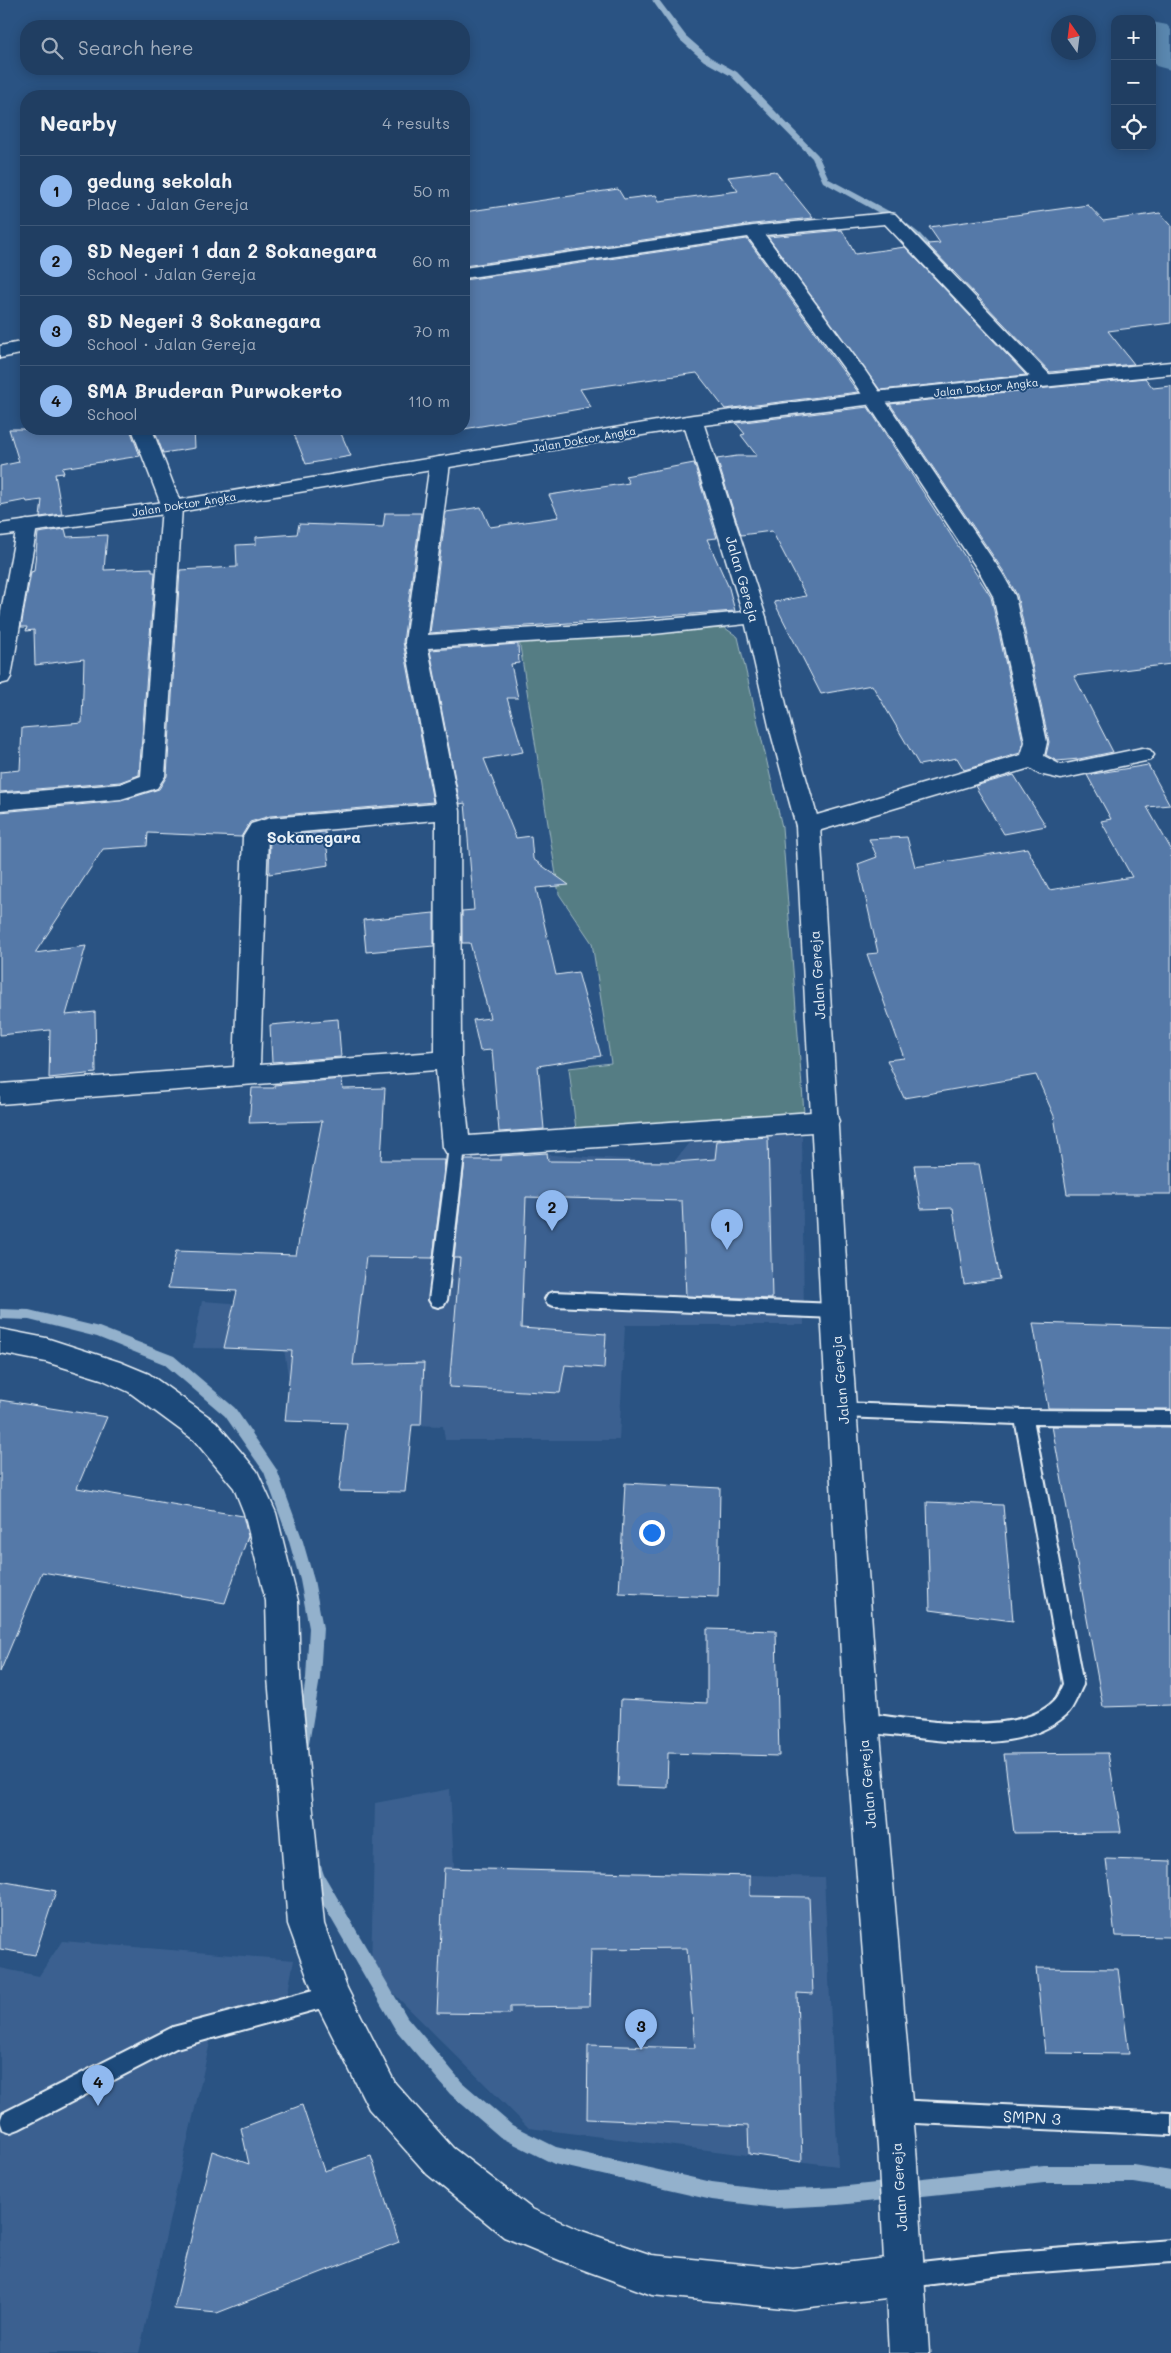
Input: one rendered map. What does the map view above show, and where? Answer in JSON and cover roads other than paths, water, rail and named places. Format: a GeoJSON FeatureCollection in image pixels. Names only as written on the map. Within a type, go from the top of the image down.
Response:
{"type":"FeatureCollection","features":[{"type":"Feature","properties":{"kind":"street"},"geometry":{"type":"LineString","coordinates":[[470,272],[753,230],[889,218],[1044,380]]}},
{"type":"Feature","properties":{"kind":"street"},"geometry":{"type":"LineString","coordinates":[[753,230],[874,398],[991,573],[1004,596],[1036,742],[1032,759]]}},
{"type":"Feature","properties":{"kind":"street"},"geometry":{"type":"LineString","coordinates":[[0,352],[20,349]]}},
{"type":"Feature","properties":{"kind":"street","name":"Jalan Doktor Angka"},"geometry":{"type":"LineString","coordinates":[[0,530],[172,507],[693,421],[874,398],[1171,368]]}},
{"type":"Feature","properties":{"kind":"street","name":"Jalan Gereja"},"geometry":{"type":"LineString","coordinates":[[693,421],[755,617],[780,726],[808,826],[826,1122],[834,1312],[843,1410],[862,1722],[897,2148],[908,2353]]}},
{"type":"Feature","properties":{"kind":"street"},"geometry":{"type":"LineString","coordinates":[[0,802],[121,791],[149,783],[153,776],[172,507],[144,435]]}},
{"type":"Feature","properties":{"kind":"street"},"geometry":{"type":"LineString","coordinates":[[440,463],[416,642],[448,811],[448,1060],[457,1147],[826,1122]]}},
{"type":"Feature","properties":{"kind":"street"},"geometry":{"type":"LineString","coordinates":[[0,677],[27,526]]}},
{"type":"Feature","properties":{"kind":"street"},"geometry":{"type":"LineString","coordinates":[[416,642],[645,628],[755,617]]}},
{"type":"Feature","properties":{"kind":"street"},"geometry":{"type":"LineString","coordinates":[[1032,759],[1047,769],[1061,772],[1142,755]]}},
{"type":"Feature","properties":{"kind":"street"},"geometry":{"type":"LineString","coordinates":[[808,826],[1016,766],[1032,759]]}},
{"type":"Feature","properties":{"kind":"street"},"geometry":{"type":"LineString","coordinates":[[247,1074],[255,837],[259,830],[270,826],[448,811]]}},
{"type":"Feature","properties":{"kind":"street"},"geometry":{"type":"LineString","coordinates":[[0,1094],[448,1060]]}},
{"type":"Feature","properties":{"kind":"street"},"geometry":{"type":"LineString","coordinates":[[0,1341],[46,1350],[110,1370],[139,1382],[205,1431],[246,1480],[260,1513],[282,1601],[284,1677],[306,1924],[332,1996],[382,2096],[440,2161],[518,2223],[576,2248],[652,2275],[794,2289],[903,2259]]}},
{"type":"Feature","properties":{"kind":"lane"},"geometry":{"type":"LineString","coordinates":[[438,1300],[457,1147]]}},
{"type":"Feature","properties":{"kind":"lane"},"geometry":{"type":"LineString","coordinates":[[554,1299],[834,1312]]}},
{"type":"Feature","properties":{"kind":"lane"},"geometry":{"type":"LineString","coordinates":[[843,1410],[1024,1417],[1171,1418]]}},
{"type":"Feature","properties":{"kind":"lane"},"geometry":{"type":"LineString","coordinates":[[862,1722],[981,1734],[1028,1726],[1047,1718],[1060,1707],[1073,1685],[1024,1417]]}},
{"type":"Feature","properties":{"kind":"lane"},"geometry":{"type":"LineString","coordinates":[[11,2121],[173,2038],[332,1996]]}},
{"type":"Feature","properties":{"kind":"lane","name":"SMPN 3"},"geometry":{"type":"LineString","coordinates":[[894,2111],[1171,2124]]}},
{"type":"Feature","properties":{"kind":"lane"},"geometry":{"type":"LineString","coordinates":[[903,2259],[1001,2264],[1171,2251]]}},
{"type":"Feature","properties":{"kind":"waterway"},"geometry":{"type":"LineString","coordinates":[[655,0],[683,38],[707,59],[734,74],[815,157],[826,180],[893,217],[917,236],[950,272]]}},
{"type":"Feature","properties":{"kind":"waterway"},"geometry":{"type":"LineString","coordinates":[[1156,39],[1171,57]]}},
{"type":"Feature","properties":{"kind":"waterway"},"geometry":{"type":"LineString","coordinates":[[0,1314],[29,1315],[99,1332],[169,1360],[230,1412],[270,1470],[295,1538],[307,1580],[316,1628],[313,1678],[303,1745]]}},
{"type":"Feature","properties":{"kind":"waterway"},"geometry":{"type":"LineString","coordinates":[[315,1871],[316,1877],[401,2023],[456,2088],[506,2131],[554,2155],[712,2191],[776,2199],[838,2196],[1044,2174],[1134,2174],[1171,2180]]}},
{"type":"Feature","properties":{"kind":"place","name":"SD Negeri 1 dan 2 Sokanegara"},"geometry":{"type":"Point","coordinates":[552,1231]}},
{"type":"Feature","properties":{"kind":"place","name":"gedung sekolah"},"geometry":{"type":"Point","coordinates":[727,1250]}},
{"type":"Feature","properties":{"kind":"place","name":"SD Negeri 3 Sokanegara"},"geometry":{"type":"Point","coordinates":[641,2050]}},
{"type":"Feature","properties":{"kind":"place","name":"SMA Bruderan Purwokerto"},"geometry":{"type":"Point","coordinates":[98,2106]}},
{"type":"Feature","properties":{"kind":"district","name":"Sokanegara"},"geometry":{"type":"Point","coordinates":[314,836]}}]}
